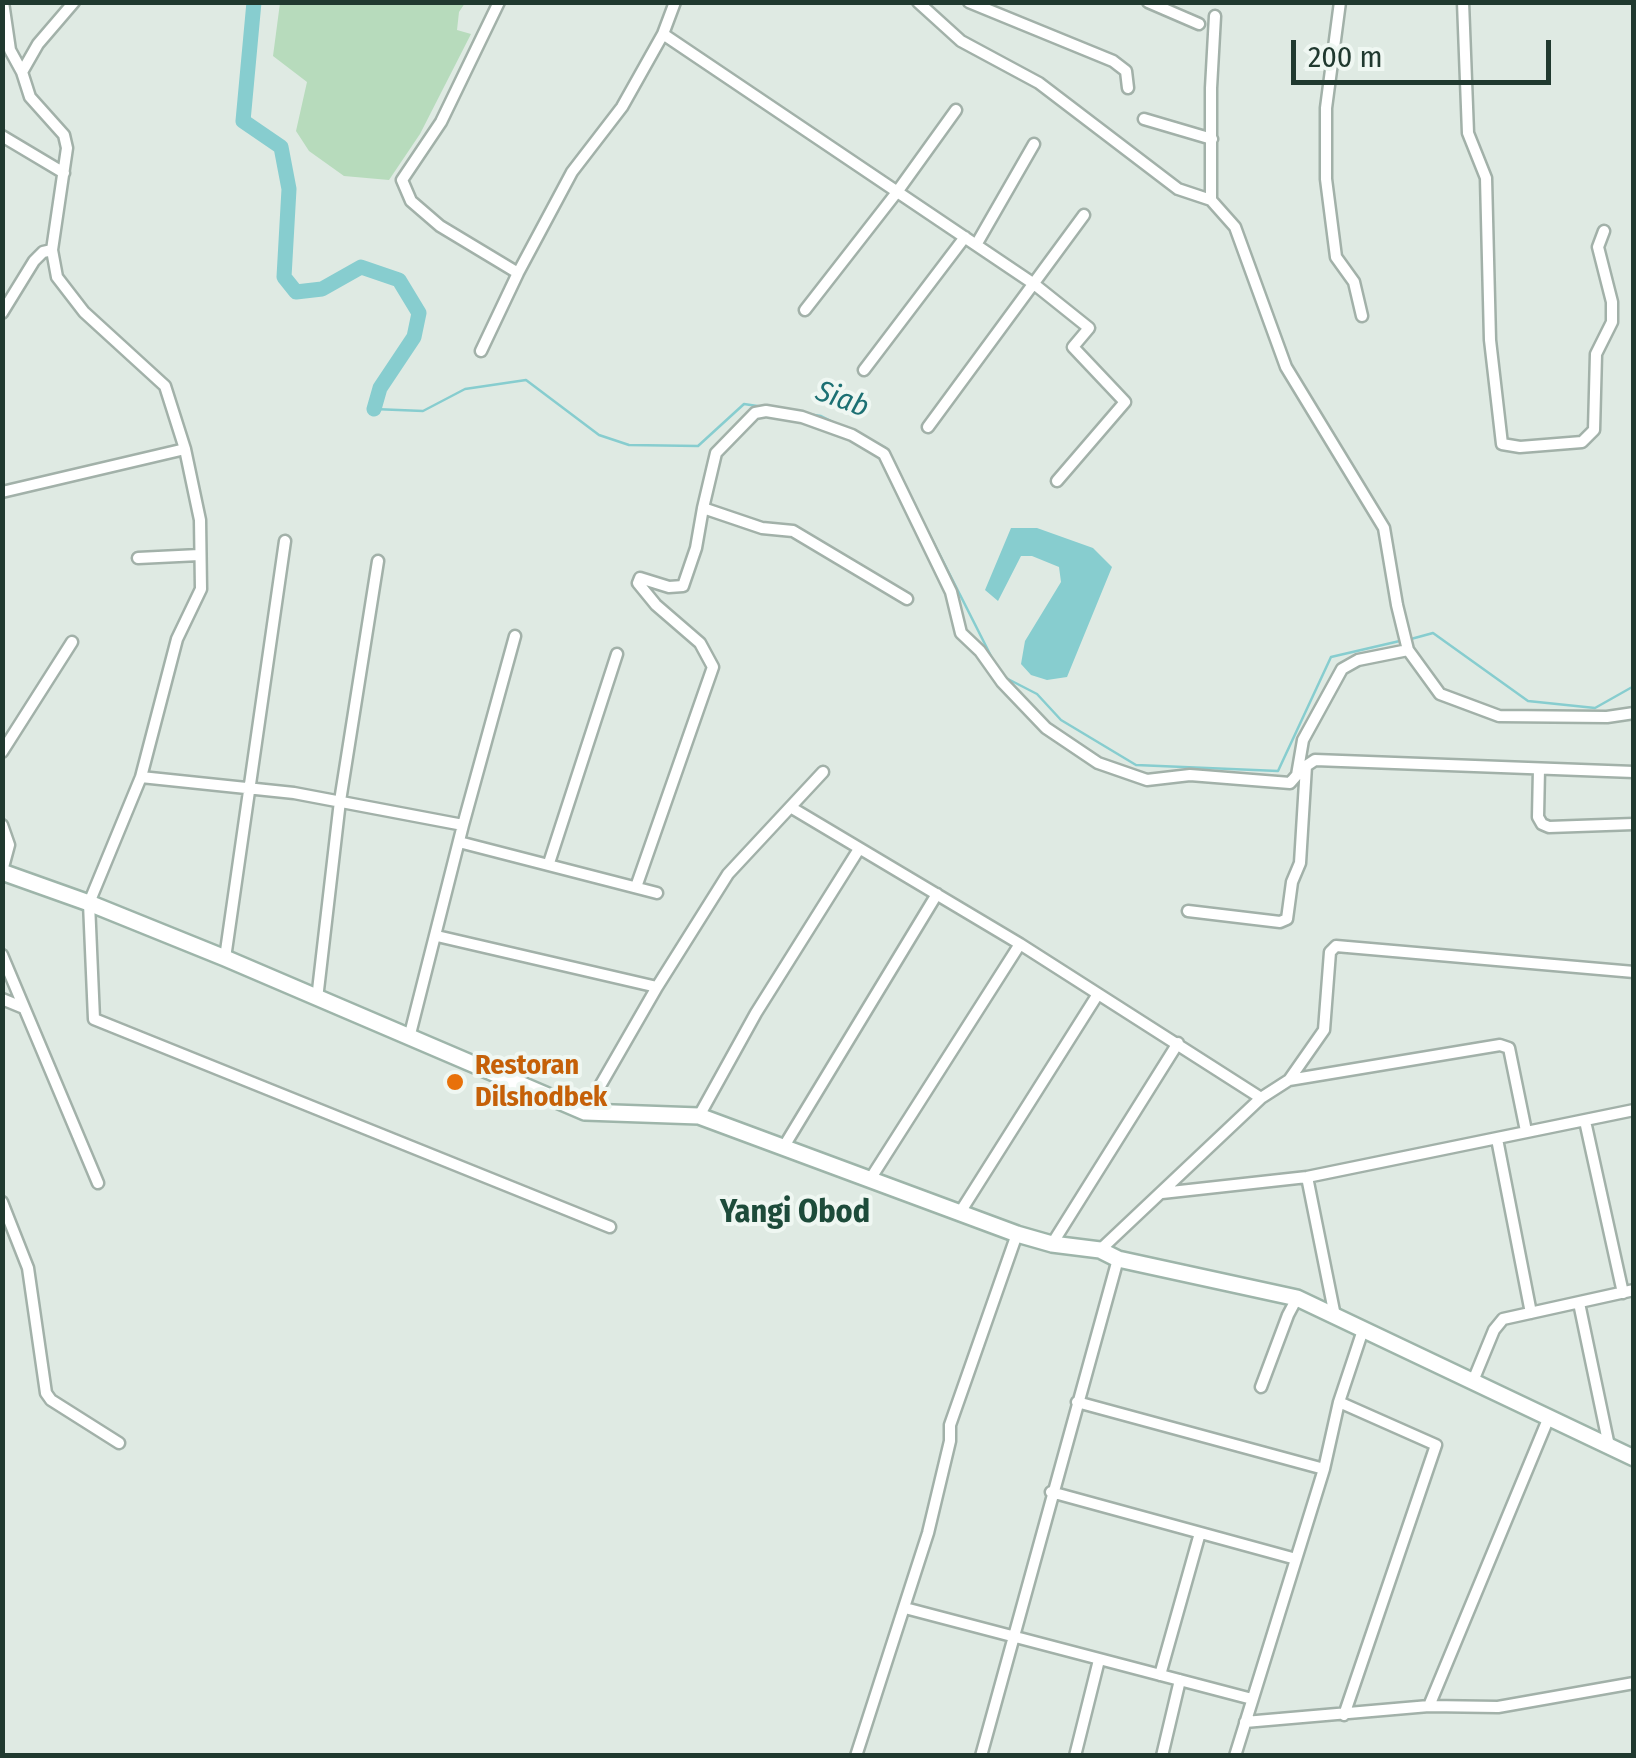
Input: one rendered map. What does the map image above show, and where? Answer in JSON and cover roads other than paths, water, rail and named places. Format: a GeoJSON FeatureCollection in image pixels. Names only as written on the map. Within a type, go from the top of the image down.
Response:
{"type":"FeatureCollection","features":[{"type":"Feature","properties":{"kind":"street"},"geometry":{"type":"LineString","coordinates":[[3,2],[10,50],[30,96],[64,134],[64,173],[52,250],[57,277],[84,312],[165,386],[200,520],[201,589],[177,639],[141,777],[90,903],[94,1020],[610,1227]]}},
{"type":"Feature","properties":{"kind":"street"},"geometry":{"type":"LineString","coordinates":[[499,2],[441,122],[402,180],[411,201],[440,226],[518,273]]}},
{"type":"Feature","properties":{"kind":"street"},"geometry":{"type":"LineString","coordinates":[[481,351],[572,172],[622,107],[663,34],[675,2]]}},
{"type":"Feature","properties":{"kind":"street"},"geometry":{"type":"LineString","coordinates":[[918,2],[961,41],[1040,83],[1178,189],[1211,200],[1235,227],[1286,367],[1384,528],[1396,605],[1408,650],[1440,694],[1498,716],[1608,717],[1634,713]]}},
{"type":"Feature","properties":{"kind":"street"},"geometry":{"type":"LineString","coordinates":[[969,2],[1113,61],[1126,71],[1128,88]]}},
{"type":"Feature","properties":{"kind":"street"},"geometry":{"type":"LineString","coordinates":[[1148,2],[1199,24]]}},
{"type":"Feature","properties":{"kind":"street"},"geometry":{"type":"LineString","coordinates":[[1340,2],[1326,108],[1326,179],[1336,257],[1354,282],[1362,316]]}},
{"type":"Feature","properties":{"kind":"street"},"geometry":{"type":"LineString","coordinates":[[1462,2],[1468,133],[1486,178],[1490,340],[1502,444],[1520,447],[1582,442],[1594,430],[1596,354],[1612,322],[1612,302],[1598,247],[1604,231]]}},
{"type":"Feature","properties":{"kind":"street"},"geometry":{"type":"LineString","coordinates":[[22,72],[38,44],[72,3]]}},
{"type":"Feature","properties":{"kind":"street"},"geometry":{"type":"LineString","coordinates":[[1211,200],[1215,16]]}},
{"type":"Feature","properties":{"kind":"street"},"geometry":{"type":"LineString","coordinates":[[663,34],[1034,284],[1088,328],[1073,347],[1124,402],[1057,481]]}},
{"type":"Feature","properties":{"kind":"street"},"geometry":{"type":"LineString","coordinates":[[805,310],[956,110]]}},
{"type":"Feature","properties":{"kind":"street"},"geometry":{"type":"LineString","coordinates":[[1144,119],[1212,139]]}},
{"type":"Feature","properties":{"kind":"street"},"geometry":{"type":"LineString","coordinates":[[2,136],[64,173]]}},
{"type":"Feature","properties":{"kind":"street"},"geometry":{"type":"LineString","coordinates":[[976,245],[1034,144]]}},
{"type":"Feature","properties":{"kind":"street"},"geometry":{"type":"LineString","coordinates":[[928,428],[1084,214]]}},
{"type":"Feature","properties":{"kind":"street"},"geometry":{"type":"LineString","coordinates":[[864,370],[964,237]]}},
{"type":"Feature","properties":{"kind":"street"},"geometry":{"type":"LineString","coordinates":[[2,313],[34,261],[52,250]]}},
{"type":"Feature","properties":{"kind":"street"},"geometry":{"type":"LineString","coordinates":[[636,887],[713,676],[713,667],[700,643],[656,605],[638,583],[640,578],[669,587],[683,586],[696,548],[716,453],[755,413],[766,411],[802,417],[852,435],[884,454],[951,592],[962,633],[1046,728],[1098,763],[1147,780],[1190,775],[1286,785],[1300,780],[1306,766],[1315,760],[1634,772]]}},
{"type":"Feature","properties":{"kind":"street"},"geometry":{"type":"LineString","coordinates":[[2,492],[184,449]]}},
{"type":"Feature","properties":{"kind":"street"},"geometry":{"type":"LineString","coordinates":[[703,508],[762,528],[793,532],[907,599]]}},
{"type":"Feature","properties":{"kind":"street"},"geometry":{"type":"LineString","coordinates":[[225,958],[286,541]]}},
{"type":"Feature","properties":{"kind":"street"},"geometry":{"type":"LineString","coordinates":[[138,558],[199,555]]}},
{"type":"Feature","properties":{"kind":"street"},"geometry":{"type":"LineString","coordinates":[[316,1000],[340,802],[378,561]]}},
{"type":"Feature","properties":{"kind":"street"},"geometry":{"type":"LineString","coordinates":[[409,1038],[516,636]]}},
{"type":"Feature","properties":{"kind":"street"},"geometry":{"type":"LineString","coordinates":[[2,752],[72,642]]}},
{"type":"Feature","properties":{"kind":"street"},"geometry":{"type":"LineString","coordinates":[[1188,911],[1280,922],[1288,919],[1292,882],[1300,863],[1304,740],[1342,669],[1358,660],[1408,650]]}},
{"type":"Feature","properties":{"kind":"street"},"geometry":{"type":"LineString","coordinates":[[549,863],[618,654]]}},
{"type":"Feature","properties":{"kind":"street"},"geometry":{"type":"LineString","coordinates":[[1539,768],[1538,817],[1542,824],[1549,828],[1634,824]]}},
{"type":"Feature","properties":{"kind":"street"},"geometry":{"type":"LineString","coordinates":[[585,1112],[728,874],[823,772]]}},
{"type":"Feature","properties":{"kind":"street"},"geometry":{"type":"LineString","coordinates":[[141,777],[340,802],[463,825]]}},
{"type":"Feature","properties":{"kind":"street"},"geometry":{"type":"LineString","coordinates":[[792,808],[1020,944],[1261,1098]]}},
{"type":"Feature","properties":{"kind":"street"},"geometry":{"type":"LineString","coordinates":[[2,825],[10,845],[2,871],[225,958],[585,1112],[699,1116],[1017,1234],[1297,1298],[1634,1458]]}},
{"type":"Feature","properties":{"kind":"street"},"geometry":{"type":"LineString","coordinates":[[459,842],[657,893]]}},
{"type":"Feature","properties":{"kind":"street"},"geometry":{"type":"LineString","coordinates":[[699,1116],[756,1014],[859,849]]}},
{"type":"Feature","properties":{"kind":"street"},"geometry":{"type":"LineString","coordinates":[[783,1148],[937,894]]}},
{"type":"Feature","properties":{"kind":"street"},"geometry":{"type":"LineString","coordinates":[[436,936],[657,987]]}},
{"type":"Feature","properties":{"kind":"street"},"geometry":{"type":"LineString","coordinates":[[869,1181],[1020,944]]}},
{"type":"Feature","properties":{"kind":"street"},"geometry":{"type":"LineString","coordinates":[[1100,1250],[1261,1098],[1288,1080],[1324,1030],[1330,952],[1336,946],[1634,972]]}},
{"type":"Feature","properties":{"kind":"street"},"geometry":{"type":"LineString","coordinates":[[2,955],[98,1183]]}},
{"type":"Feature","properties":{"kind":"street"},"geometry":{"type":"LineString","coordinates":[[960,1214],[1098,994]]}},
{"type":"Feature","properties":{"kind":"street"},"geometry":{"type":"LineString","coordinates":[[2,999],[24,1008]]}},
{"type":"Feature","properties":{"kind":"street"},"geometry":{"type":"LineString","coordinates":[[1052,1244],[1178,1043]]}},
{"type":"Feature","properties":{"kind":"street"},"geometry":{"type":"LineString","coordinates":[[1288,1080],[1500,1045],[1509,1048],[1526,1132]]}},
{"type":"Feature","properties":{"kind":"street"},"geometry":{"type":"LineString","coordinates":[[1161,1194],[1306,1177],[1634,1110]]}},
{"type":"Feature","properties":{"kind":"street"},"geometry":{"type":"LineString","coordinates":[[1473,1381],[1498,1323],[1628,1292],[1585,1120]]}},
{"type":"Feature","properties":{"kind":"street"},"geometry":{"type":"LineString","coordinates":[[1497,1138],[1532,1313]]}},
{"type":"Feature","properties":{"kind":"street"},"geometry":{"type":"LineString","coordinates":[[1306,1177],[1335,1316]]}},
{"type":"Feature","properties":{"kind":"street"},"geometry":{"type":"LineString","coordinates":[[2,1202],[28,1268],[46,1393],[50,1400],[119,1443]]}},
{"type":"Feature","properties":{"kind":"street"},"geometry":{"type":"LineString","coordinates":[[856,1756],[928,1533],[950,1441],[950,1425],[1017,1234]]}},
{"type":"Feature","properties":{"kind":"street"},"geometry":{"type":"LineString","coordinates":[[981,1756],[1118,1259]]}},
{"type":"Feature","properties":{"kind":"street"},"geometry":{"type":"LineString","coordinates":[[1261,1387],[1297,1298]]}},
{"type":"Feature","properties":{"kind":"street"},"geometry":{"type":"LineString","coordinates":[[1579,1303],[1609,1446]]}},
{"type":"Feature","properties":{"kind":"street"},"geometry":{"type":"LineString","coordinates":[[1234,1756],[1364,1330]]}},
{"type":"Feature","properties":{"kind":"street"},"geometry":{"type":"LineString","coordinates":[[1077,1402],[1324,1469]]}},
{"type":"Feature","properties":{"kind":"street"},"geometry":{"type":"LineString","coordinates":[[1339,1402],[1436,1445],[1344,1715]]}},
{"type":"Feature","properties":{"kind":"street"},"geometry":{"type":"LineString","coordinates":[[1429,1706],[1549,1417]]}},
{"type":"Feature","properties":{"kind":"street"},"geometry":{"type":"LineString","coordinates":[[1051,1492],[1296,1558]]}},
{"type":"Feature","properties":{"kind":"street"},"geometry":{"type":"LineString","coordinates":[[1160,1675],[1200,1532]]}},
{"type":"Feature","properties":{"kind":"street"},"geometry":{"type":"LineString","coordinates":[[905,1608],[1252,1699]]}},
{"type":"Feature","properties":{"kind":"street"},"geometry":{"type":"LineString","coordinates":[[1074,1756],[1100,1660]]}},
{"type":"Feature","properties":{"kind":"street"},"geometry":{"type":"LineString","coordinates":[[1162,1756],[1180,1680]]}},
{"type":"Feature","properties":{"kind":"street"},"geometry":{"type":"LineString","coordinates":[[1244,1722],[1429,1706],[1498,1706],[1634,1683]]}},
{"type":"Feature","properties":{"kind":"water"},"geometry":{"type":"Polygon","coordinates":[[[1011,528],[1037,528],[1093,548],[1112,567],[1067,677],[1047,680],[1031,675],[1021,664],[1025,641],[1061,582],[1059,567],[1032,556],[1021,556],[998,601],[985,590],[1011,528]]]}},
{"type":"Feature","properties":{"kind":"waterway","name":"Siab"},"geometry":{"type":"LineString","coordinates":[[254,2],[243,121],[281,147],[289,189],[284,277],[296,292],[322,289],[361,267],[399,280],[419,313],[414,337],[380,388],[374,409]]}},
{"type":"Feature","properties":{"kind":"waterway","name":"Siab"},"geometry":{"type":"LineString","coordinates":[[374,409],[423,411],[465,389],[526,380],[599,435],[629,445],[698,446],[744,404],[764,407]]}},
{"type":"Feature","properties":{"kind":"waterway","name":"Siab"},"geometry":{"type":"LineString","coordinates":[[807,414],[841,426]]}},
{"type":"Feature","properties":{"kind":"waterway","name":"Siab"},"geometry":{"type":"LineString","coordinates":[[871,440],[888,453]]}},
{"type":"Feature","properties":{"kind":"waterway","name":"Siab"},"geometry":{"type":"LineString","coordinates":[[901,478],[994,662]]}},
{"type":"Feature","properties":{"kind":"waterway","name":"Siab"},"geometry":{"type":"LineString","coordinates":[[1411,639],[1433,633],[1528,701],[1595,708],[1634,686]]}},
{"type":"Feature","properties":{"kind":"waterway","name":"Siab"},"geometry":{"type":"LineString","coordinates":[[1004,677],[1037,694],[1061,720],[1136,765],[1278,771],[1331,657],[1404,640]]}},
{"type":"Feature","properties":{"kind":"place","name":"Restoran Dilshodbek"},"geometry":{"type":"Point","coordinates":[455,1082]}},
{"type":"Feature","properties":{"kind":"district","name":"Yangi Obod"},"geometry":{"type":"Point","coordinates":[795,1213]}}]}
